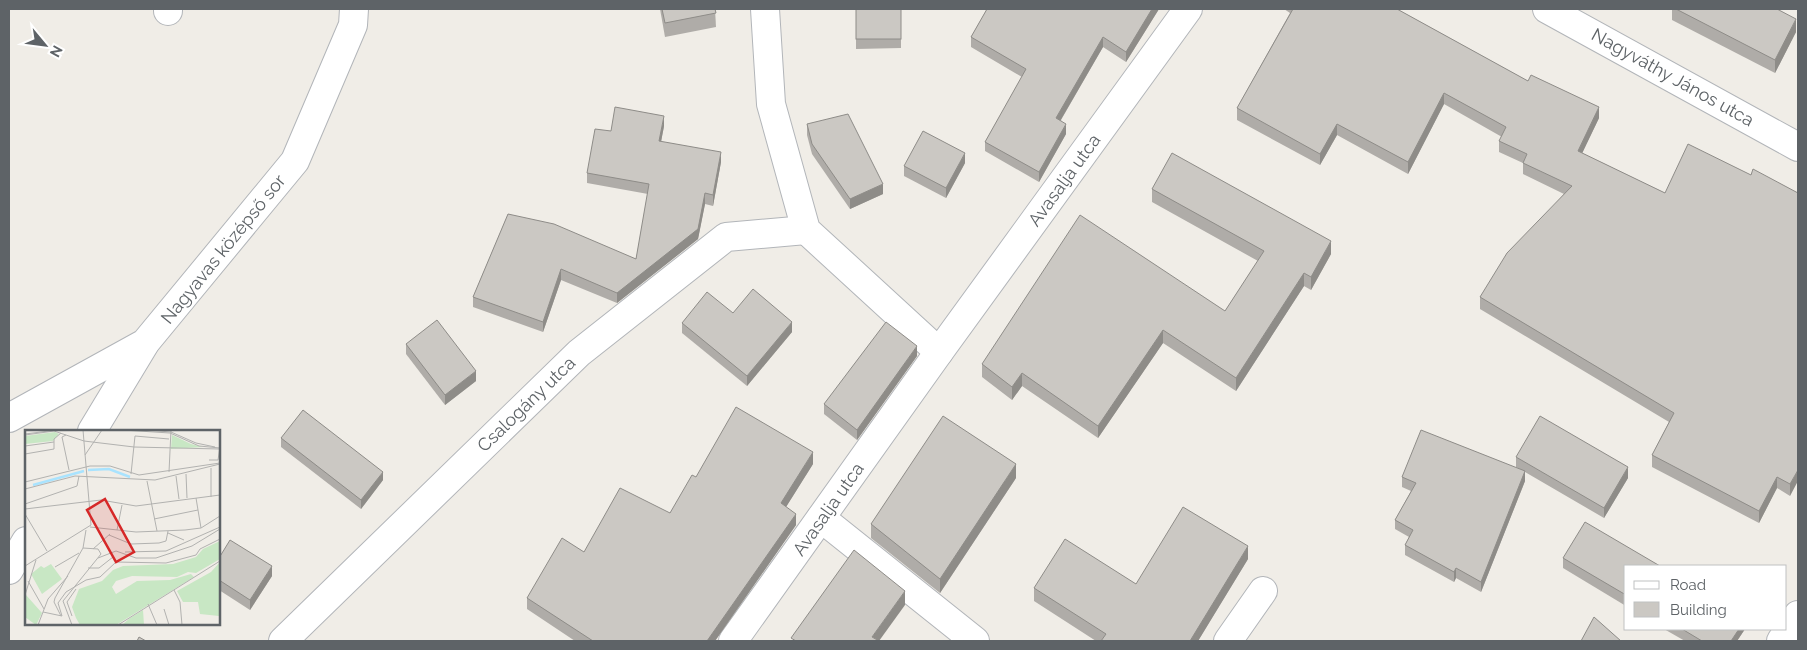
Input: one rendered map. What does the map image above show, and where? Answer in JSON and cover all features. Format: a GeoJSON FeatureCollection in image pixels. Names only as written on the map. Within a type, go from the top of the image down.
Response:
{"type":"FeatureCollection","features":[{"type":"Feature","properties":{"kind":"street","name":"Nagyavas középső sor"},"geometry":{"type":"LineString","coordinates":[[9,418],[145,343],[294,161],[353,25],[354,9]]}},
{"type":"Feature","properties":{"kind":"street"},"geometry":{"type":"LineString","coordinates":[[765,9],[770,104],[806,230],[939,352]]}},
{"type":"Feature","properties":{"kind":"street","name":"Avasalja utca"},"geometry":{"type":"LineString","coordinates":[[733,641],[939,352],[1188,9]]}},
{"type":"Feature","properties":{"kind":"street","name":"Nagyváthy János utca"},"geometry":{"type":"LineString","coordinates":[[1547,9],[1798,147]]}},
{"type":"Feature","properties":{"kind":"street","name":"Csalogány utca"},"geometry":{"type":"LineString","coordinates":[[283,641],[586,346],[726,237],[806,230]]}},
{"type":"Feature","properties":{"kind":"street"},"geometry":{"type":"LineString","coordinates":[[93,430],[145,343]]}},
{"type":"Feature","properties":{"kind":"street"},"geometry":{"type":"LineString","coordinates":[[821,518],[974,641]]}},
{"type":"Feature","properties":{"kind":"street"},"geometry":{"type":"LineString","coordinates":[[9,570],[25,543]]}},
{"type":"Feature","properties":{"kind":"street"},"geometry":{"type":"LineString","coordinates":[[1228,641],[1263,591]]}},
{"type":"Feature","properties":{"kind":"street"},"geometry":{"type":"LineString","coordinates":[[1781,641],[1798,615]]}},
{"type":"Feature","properties":{"kind":"building"},"geometry":{"type":"Polygon","coordinates":[[[662,9],[715,9],[716,13],[665,23],[662,9]]]}},
{"type":"Feature","properties":{"kind":"building"},"geometry":{"type":"Polygon","coordinates":[[[856,9],[901,9],[901,39],[856,39],[856,9]]]}},
{"type":"Feature","properties":{"kind":"building"},"geometry":{"type":"Polygon","coordinates":[[[987,9],[1152,9],[1126,52],[1103,37],[1056,118],[1066,124],[1039,172],[985,142],[1026,69],[971,37],[987,9]]]}},
{"type":"Feature","properties":{"kind":"building"},"geometry":{"type":"Polygon","coordinates":[[[1293,9],[1397,9],[1528,81],[1531,75],[1599,107],[1578,151],[1665,193],[1688,144],[1751,175],[1753,169],[1798,193],[1798,470],[1790,484],[1777,477],[1759,511],[1652,455],[1674,413],[1480,297],[1507,253],[1572,186],[1523,163],[1527,154],[1499,141],[1506,127],[1444,93],[1408,162],[1337,124],[1320,154],[1237,108],[1293,9]]]}},
{"type":"Feature","properties":{"kind":"building"},"geometry":{"type":"Polygon","coordinates":[[[1676,9],[1777,9],[1796,19],[1775,60],[1676,9]]]}},
{"type":"Feature","properties":{"kind":"building"},"geometry":{"type":"Polygon","coordinates":[[[615,107],[664,116],[659,141],[721,152],[713,195],[705,193],[698,229],[617,293],[561,269],[543,322],[473,297],[508,214],[554,224],[636,259],[649,184],[587,173],[595,129],[611,131],[615,107]]]}},
{"type":"Feature","properties":{"kind":"building"},"geometry":{"type":"Polygon","coordinates":[[[848,114],[883,184],[850,199],[812,144],[807,124],[848,114]]]}},
{"type":"Feature","properties":{"kind":"building"},"geometry":{"type":"Polygon","coordinates":[[[923,131],[965,153],[946,188],[904,166],[923,131]]]}},
{"type":"Feature","properties":{"kind":"building"},"geometry":{"type":"Polygon","coordinates":[[[1172,153],[1331,241],[1311,277],[1304,273],[1236,378],[1163,330],[1098,426],[1022,373],[1012,387],[982,364],[1080,215],[1225,311],[1264,251],[1152,189],[1172,153]]]}},
{"type":"Feature","properties":{"kind":"building"},"geometry":{"type":"Polygon","coordinates":[[[753,289],[792,322],[747,376],[682,323],[707,292],[733,313],[753,289]]]}},
{"type":"Feature","properties":{"kind":"building"},"geometry":{"type":"Polygon","coordinates":[[[437,320],[476,371],[445,395],[406,344],[437,320]]]}},
{"type":"Feature","properties":{"kind":"building"},"geometry":{"type":"Polygon","coordinates":[[[886,322],[917,346],[857,430],[824,404],[886,322]]]}},
{"type":"Feature","properties":{"kind":"building"},"geometry":{"type":"Polygon","coordinates":[[[736,407],[813,452],[781,503],[796,514],[707,641],[593,641],[527,598],[562,538],[584,552],[620,488],[670,513],[692,475],[696,477],[736,407]]]}},
{"type":"Feature","properties":{"kind":"building"},"geometry":{"type":"Polygon","coordinates":[[[303,410],[383,472],[361,500],[281,438],[303,410]]]}},
{"type":"Feature","properties":{"kind":"building"},"geometry":{"type":"Polygon","coordinates":[[[943,416],[1016,464],[940,579],[871,524],[943,416]]]}},
{"type":"Feature","properties":{"kind":"building"},"geometry":{"type":"Polygon","coordinates":[[[1540,416],[1628,467],[1604,508],[1516,457],[1540,416]]]}},
{"type":"Feature","properties":{"kind":"building"},"geometry":{"type":"Polygon","coordinates":[[[1421,430],[1525,471],[1481,582],[1456,568],[1454,572],[1405,545],[1413,530],[1395,520],[1416,483],[1402,477],[1421,430]]]}},
{"type":"Feature","properties":{"kind":"building"},"geometry":{"type":"Polygon","coordinates":[[[1183,507],[1248,546],[1190,641],[1101,641],[1106,634],[1034,588],[1065,539],[1136,584],[1183,507]]]}},
{"type":"Feature","properties":{"kind":"building"},"geometry":{"type":"Polygon","coordinates":[[[1585,522],[1658,565],[1624,565],[1624,594],[1563,558],[1585,522]]]}},
{"type":"Feature","properties":{"kind":"building"},"geometry":{"type":"Polygon","coordinates":[[[230,540],[272,566],[250,600],[220,581],[220,556],[230,540]]]}},
{"type":"Feature","properties":{"kind":"building"},"geometry":{"type":"Polygon","coordinates":[[[854,550],[905,591],[872,637],[879,641],[796,641],[791,638],[854,550]]]}},
{"type":"Feature","properties":{"kind":"building"},"geometry":{"type":"Polygon","coordinates":[[[1594,617],[1621,641],[1581,641],[1594,617]]]}},
{"type":"Feature","properties":{"kind":"building"},"geometry":{"type":"Polygon","coordinates":[[[1684,630],[1738,630],[1731,641],[1702,641],[1684,630]]]}},
{"type":"Feature","properties":{"kind":"building"},"geometry":{"type":"Polygon","coordinates":[[[139,637],[146,641],[137,641],[139,637]]]}}]}
